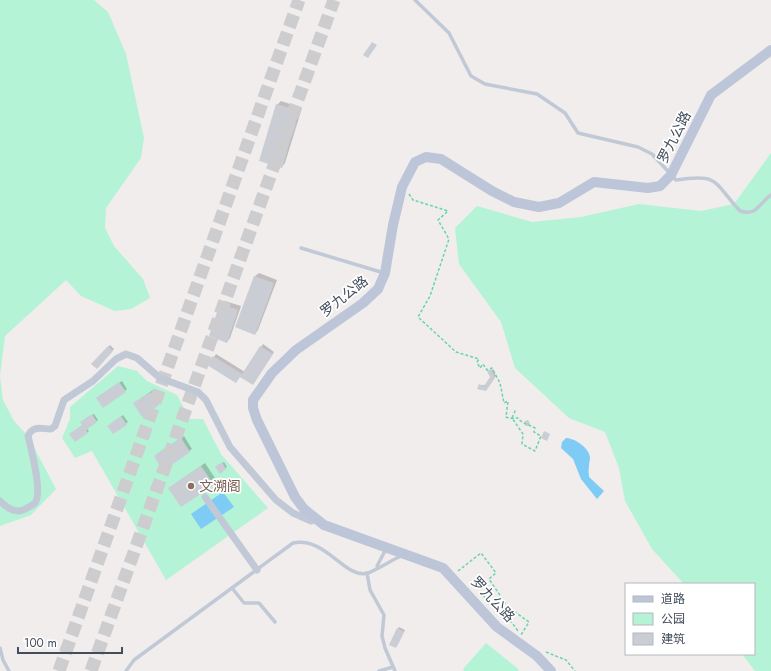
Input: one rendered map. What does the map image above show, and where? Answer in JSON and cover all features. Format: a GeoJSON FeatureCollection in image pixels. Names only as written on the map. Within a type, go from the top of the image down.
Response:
{"type":"FeatureCollection","features":[{"type":"Feature","properties":{"kind":"street","name":"罗九公路"},"geometry":{"type":"LineString","coordinates":[[551,671],[537,656],[497,627],[443,568],[324,525],[304,509],[295,497],[257,420],[253,408],[253,400],[272,373],[296,350],[363,303],[378,289],[385,273],[393,226],[402,187],[411,167],[415,162],[426,157],[441,160],[492,191],[514,202],[539,207],[559,203],[594,182],[648,188],[660,186],[670,175],[712,95],[771,50]]}},
{"type":"Feature","properties":{"kind":"street"},"geometry":{"type":"LineString","coordinates":[[0,501],[8,508],[17,512],[22,512],[35,503],[39,492],[28,436],[30,431],[35,428],[51,429],[55,426],[64,400],[93,381],[116,359],[126,354],[137,358],[160,378],[198,392],[206,400],[230,447],[276,500],[293,513],[311,521],[316,519]]}},
{"type":"Feature","properties":{"kind":"street"},"geometry":{"type":"LineString","coordinates":[[206,498],[257,570]]}},
{"type":"Feature","properties":{"kind":"lane"},"geometry":{"type":"LineString","coordinates":[[415,0],[448,33],[466,70],[477,81],[537,94],[565,113],[578,133],[638,147],[652,154],[676,180],[708,178],[719,185],[740,211],[755,211],[771,195]]}},
{"type":"Feature","properties":{"kind":"lane"},"geometry":{"type":"LineString","coordinates":[[300,248],[385,273]]}},
{"type":"Feature","properties":{"kind":"lane"},"geometry":{"type":"LineString","coordinates":[[126,671],[134,660],[293,543],[301,541],[317,545],[352,571],[367,573],[376,567],[406,554]]}},
{"type":"Feature","properties":{"kind":"lane"},"geometry":{"type":"LineString","coordinates":[[376,567],[387,547]]}},
{"type":"Feature","properties":{"kind":"lane"},"geometry":{"type":"LineString","coordinates":[[367,573],[370,590],[384,615],[382,636],[395,671]]}},
{"type":"Feature","properties":{"kind":"lane"},"geometry":{"type":"LineString","coordinates":[[232,588],[244,603],[259,603],[275,622]]}},
{"type":"Feature","properties":{"kind":"lane"},"geometry":{"type":"LineString","coordinates":[[0,648],[3,660],[9,671]]}},
{"type":"Feature","properties":{"kind":"lane"},"geometry":{"type":"LineString","coordinates":[[379,671],[393,667]]}},
{"type":"Feature","properties":{"kind":"path"},"geometry":{"type":"LineString","coordinates":[[402,187],[413,200],[448,211],[438,220],[449,239],[430,296],[418,317],[456,352],[479,360],[477,362],[480,368],[483,364],[487,370],[492,368],[500,383],[504,403],[508,401],[506,417],[518,418],[520,421],[535,428],[534,432],[541,436],[535,451],[522,444],[522,434],[512,418]]}},
{"type":"Feature","properties":{"kind":"path"},"geometry":{"type":"LineString","coordinates":[[512,418],[516,409]]}},
{"type":"Feature","properties":{"kind":"path"},"geometry":{"type":"LineString","coordinates":[[455,574],[481,553],[496,573],[489,579],[508,607],[529,622],[521,635],[502,609],[487,603]]}},
{"type":"Feature","properties":{"kind":"path"},"geometry":{"type":"LineString","coordinates":[[543,651],[566,660],[575,671]]}},
{"type":"Feature","properties":{"kind":"green space"},"geometry":{"type":"Polygon","coordinates":[[[0,0],[94,0],[108,12],[126,54],[144,138],[141,158],[106,208],[105,228],[114,246],[143,279],[150,298],[131,309],[115,311],[81,296],[66,280],[5,336],[0,376],[0,0]]]}},
{"type":"Feature","properties":{"kind":"green space"},"geometry":{"type":"Polygon","coordinates":[[[771,153],[771,671],[755,671],[743,655],[755,655],[755,583],[683,583],[652,549],[625,501],[619,468],[605,432],[569,418],[515,368],[501,322],[459,264],[455,228],[477,206],[532,222],[581,217],[639,204],[701,211],[734,204],[771,153]]]}},
{"type":"Feature","properties":{"kind":"green space"},"geometry":{"type":"Polygon","coordinates":[[[118,366],[137,371],[147,381],[177,395],[190,419],[203,419],[221,454],[268,508],[166,580],[92,451],[75,458],[62,438],[70,419],[70,407],[118,366]]]}},
{"type":"Feature","properties":{"kind":"green space"},"geometry":{"type":"Polygon","coordinates":[[[0,376],[3,400],[14,421],[28,436],[56,489],[31,515],[0,526],[0,376]]]}},
{"type":"Feature","properties":{"kind":"green space"},"geometry":{"type":"Polygon","coordinates":[[[486,643],[519,671],[464,671],[463,669],[486,643]]]}},
{"type":"Feature","properties":{"kind":"water"},"geometry":{"type":"Polygon","coordinates":[[[566,438],[581,444],[585,447],[589,454],[589,477],[604,491],[597,499],[581,479],[573,459],[561,448],[562,442],[566,438]]]}},
{"type":"Feature","properties":{"kind":"water"},"geometry":{"type":"Polygon","coordinates":[[[223,492],[234,507],[201,529],[191,514],[223,492]]]}},
{"type":"Feature","properties":{"kind":"building"},"geometry":{"type":"Polygon","coordinates":[[[372,42],[377,45],[368,58],[363,55],[372,42]]]}},
{"type":"Feature","properties":{"kind":"building"},"geometry":{"type":"Polygon","coordinates":[[[276,104],[299,111],[282,168],[259,161],[276,104]]]}},
{"type":"Feature","properties":{"kind":"building"},"geometry":{"type":"Polygon","coordinates":[[[254,276],[274,283],[255,335],[235,327],[254,276]]]}},
{"type":"Feature","properties":{"kind":"building"},"geometry":{"type":"Polygon","coordinates":[[[220,303],[238,310],[227,343],[209,336],[220,303]]]}},
{"type":"Feature","properties":{"kind":"building"},"geometry":{"type":"Polygon","coordinates":[[[108,346],[113,351],[97,369],[91,364],[108,346]]]}},
{"type":"Feature","properties":{"kind":"building"},"geometry":{"type":"Polygon","coordinates":[[[260,346],[273,354],[253,385],[240,377],[236,383],[207,365],[213,356],[242,374],[260,346]]]}},
{"type":"Feature","properties":{"kind":"building"},"geometry":{"type":"Polygon","coordinates":[[[491,369],[495,378],[486,391],[477,389],[479,384],[484,386],[490,377],[487,371],[491,369]]]}},
{"type":"Feature","properties":{"kind":"building"},"geometry":{"type":"Polygon","coordinates":[[[119,382],[126,392],[103,408],[96,398],[119,382]]]}},
{"type":"Feature","properties":{"kind":"building"},"geometry":{"type":"Polygon","coordinates":[[[151,392],[159,405],[142,417],[133,403],[151,392]]]}},
{"type":"Feature","properties":{"kind":"building"},"geometry":{"type":"Polygon","coordinates":[[[92,414],[97,422],[86,430],[88,433],[75,442],[69,434],[82,425],[80,422],[92,414]]]}},
{"type":"Feature","properties":{"kind":"building"},"geometry":{"type":"Polygon","coordinates":[[[121,416],[127,425],[113,434],[107,426],[121,416]]]}},
{"type":"Feature","properties":{"kind":"building"},"geometry":{"type":"Polygon","coordinates":[[[528,420],[530,423],[529,426],[526,426],[524,424],[525,421],[528,420]]]}},
{"type":"Feature","properties":{"kind":"building"},"geometry":{"type":"Polygon","coordinates":[[[544,431],[550,434],[547,441],[541,438],[544,431]]]}},
{"type":"Feature","properties":{"kind":"building"},"geometry":{"type":"Polygon","coordinates":[[[181,438],[190,452],[163,471],[154,456],[181,438]]]}},
{"type":"Feature","properties":{"kind":"building"},"geometry":{"type":"Polygon","coordinates":[[[222,462],[226,469],[220,474],[215,467],[222,462]]]}},
{"type":"Feature","properties":{"kind":"building","name":"文溯阁"},"geometry":{"type":"Polygon","coordinates":[[[201,466],[214,485],[181,507],[168,488],[201,466]]]}},
{"type":"Feature","properties":{"kind":"building"},"geometry":{"type":"Polygon","coordinates":[[[397,628],[404,632],[396,648],[389,645],[397,628]]]}},
{"type":"Feature","properties":{"kind":"tunnel"},"geometry":{"type":"LineString","coordinates":[[59,671],[299,0]]}},
{"type":"Feature","properties":{"kind":"tunnel"},"geometry":{"type":"LineString","coordinates":[[91,671],[334,0]]}},
{"type":"Feature","properties":{"kind":"place","name":"文溯阁"},"geometry":{"type":"Point","coordinates":[191,486]}}]}
